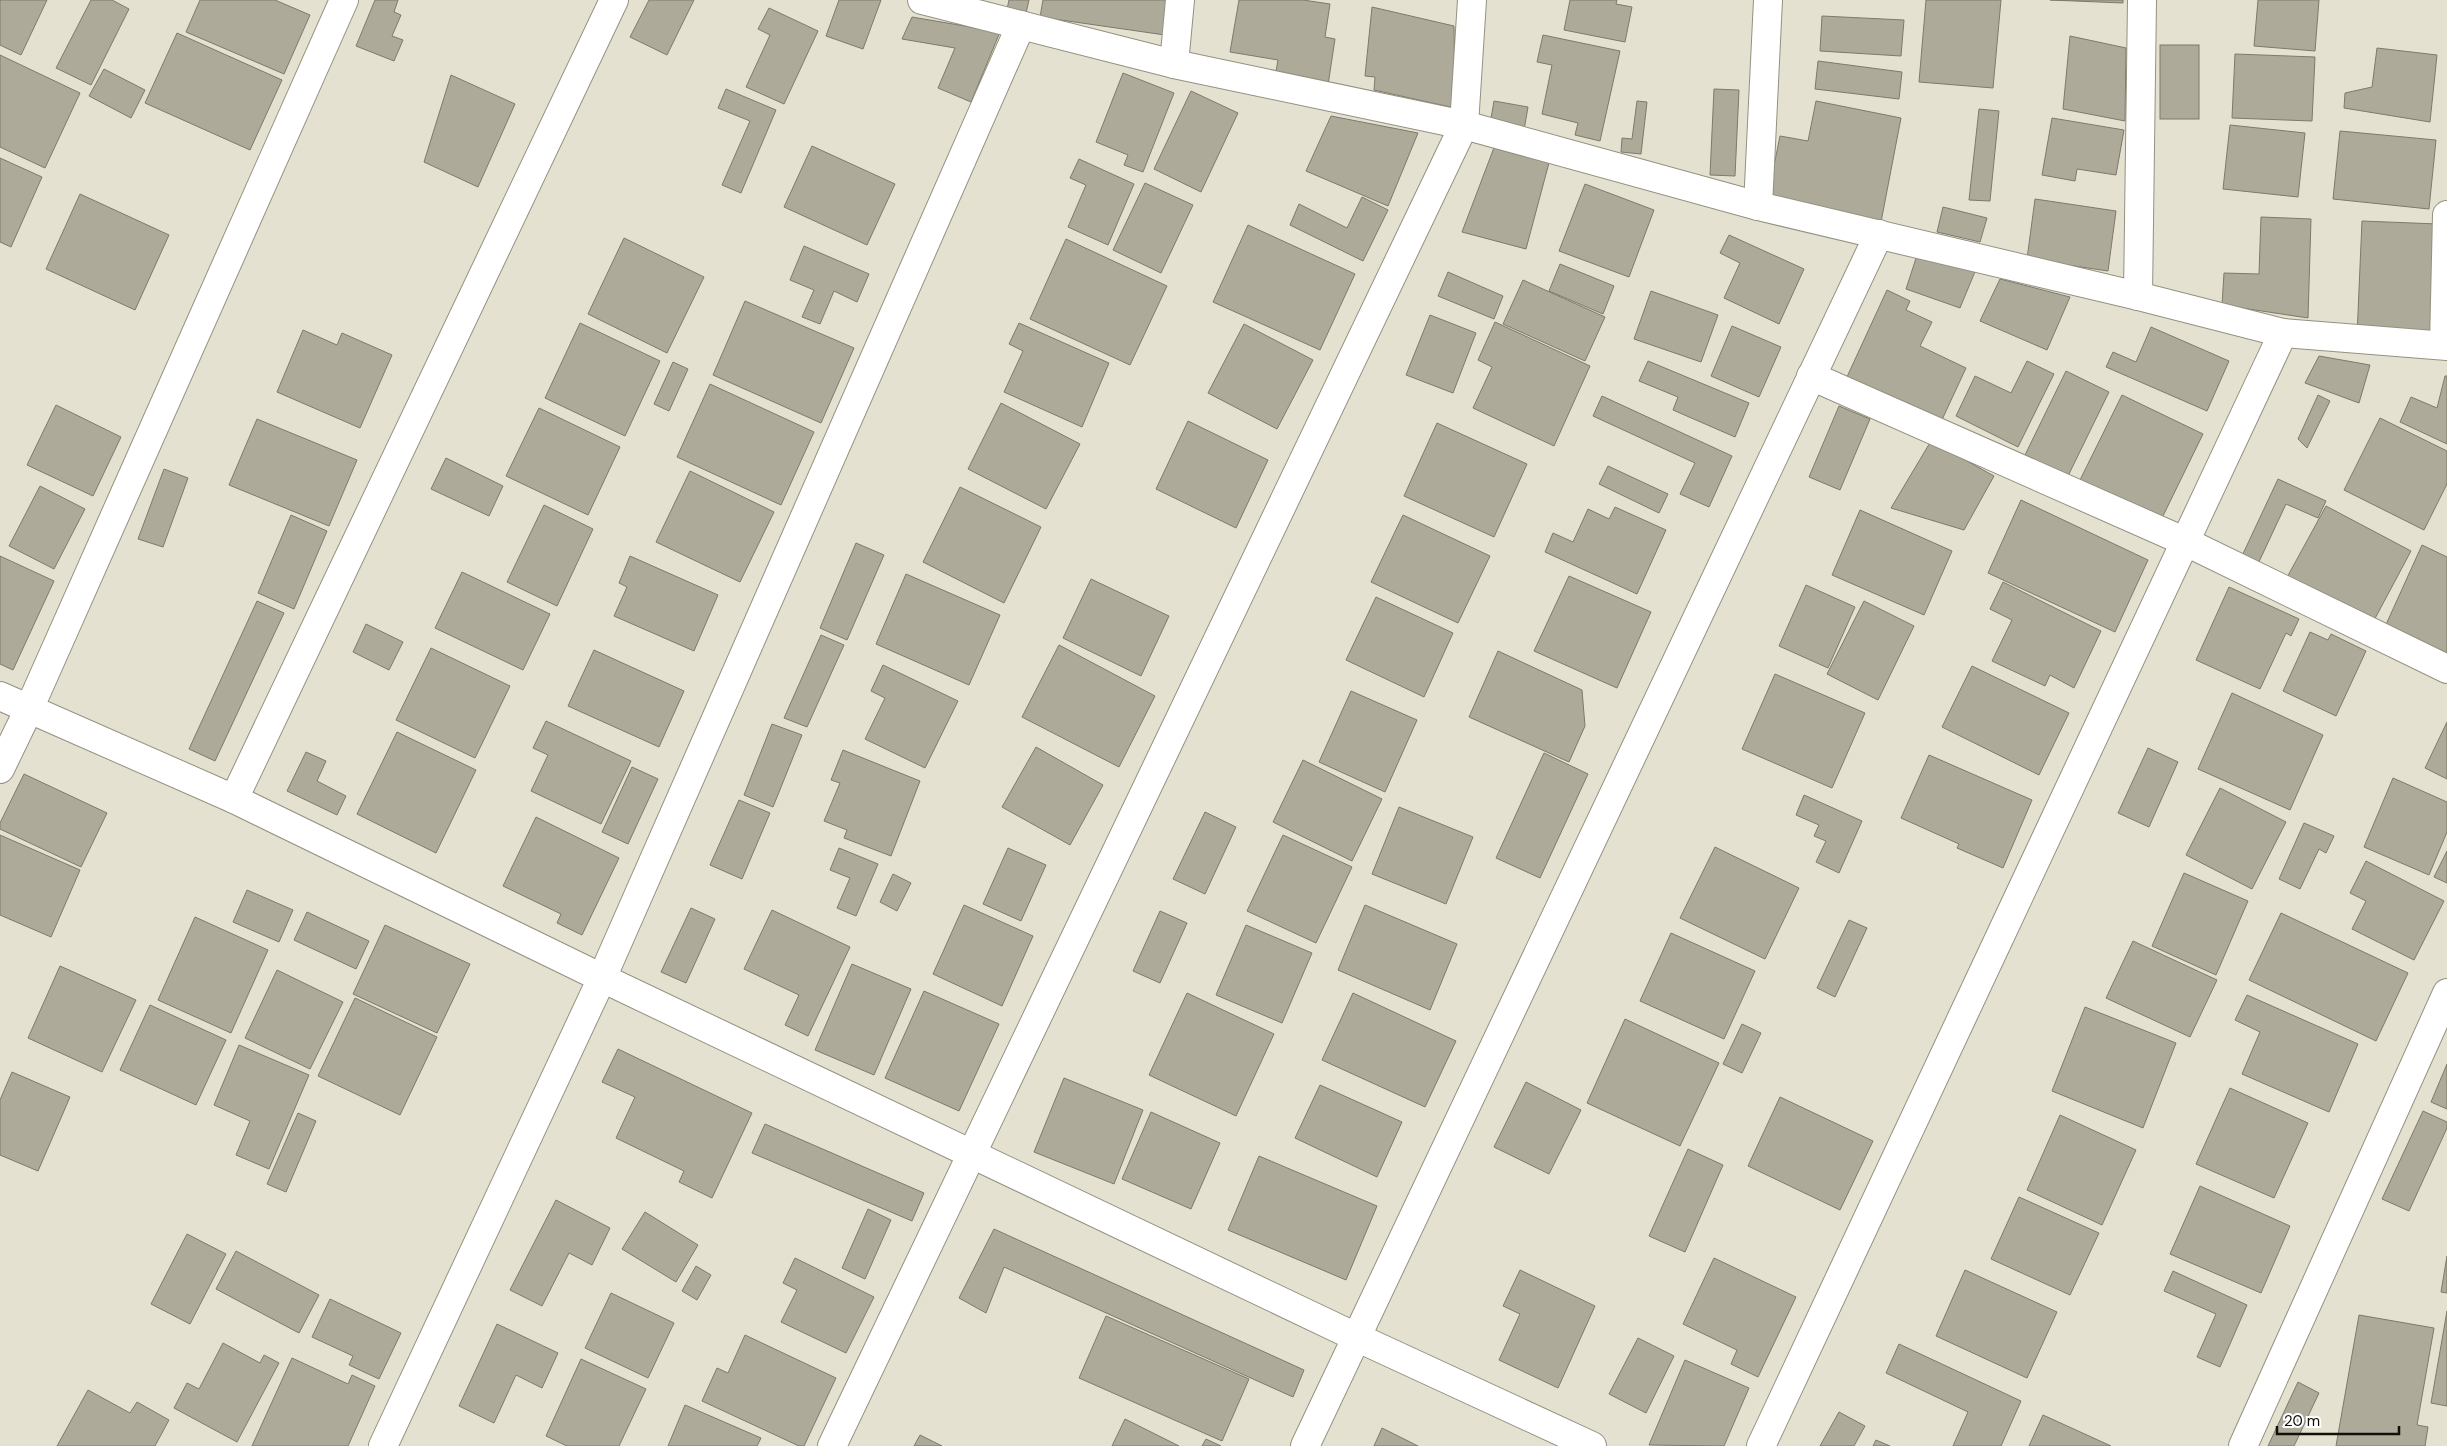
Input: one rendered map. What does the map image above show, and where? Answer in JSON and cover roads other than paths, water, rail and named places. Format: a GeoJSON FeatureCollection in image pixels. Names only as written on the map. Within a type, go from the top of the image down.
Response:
{"type":"FeatureCollection","features":[{"type":"Feature","properties":{"kind":"street"},"geometry":{"type":"LineString","coordinates":[[0,769],[29,709],[344,0]]}},
{"type":"Feature","properties":{"kind":"street"},"geometry":{"type":"LineString","coordinates":[[234,799],[614,0]]}},
{"type":"Feature","properties":{"kind":"street"},"geometry":{"type":"LineString","coordinates":[[922,0],[1174,64],[1464,125],[1758,206],[2283,332],[2445,346],[2447,216]]}},
{"type":"Feature","properties":{"kind":"street"},"geometry":{"type":"LineString","coordinates":[[1174,64],[1180,0]]}},
{"type":"Feature","properties":{"kind":"street"},"geometry":{"type":"LineString","coordinates":[[832,1446],[970,1153],[1464,125],[1472,0]]}},
{"type":"Feature","properties":{"kind":"street"},"geometry":{"type":"LineString","coordinates":[[1758,206],[1768,0]]}},
{"type":"Feature","properties":{"kind":"street"},"geometry":{"type":"LineString","coordinates":[[2138,296],[2142,0]]}},
{"type":"Feature","properties":{"kind":"street"},"geometry":{"type":"LineString","coordinates":[[383,1446],[602,978],[1021,25]]}},
{"type":"Feature","properties":{"kind":"street"},"geometry":{"type":"LineString","coordinates":[[1305,1446],[1879,234]]}},
{"type":"Feature","properties":{"kind":"street"},"geometry":{"type":"LineString","coordinates":[[1761,1446],[2283,332]]}},
{"type":"Feature","properties":{"kind":"street"},"geometry":{"type":"LineString","coordinates":[[1811,376],[2186,542],[2447,669]]}},
{"type":"Feature","properties":{"kind":"street"},"geometry":{"type":"LineString","coordinates":[[0,696],[234,799],[602,978],[1356,1337],[1592,1446]]}},
{"type":"Feature","properties":{"kind":"street"},"geometry":{"type":"LineString","coordinates":[[2243,1446],[2447,993]]}}]}
